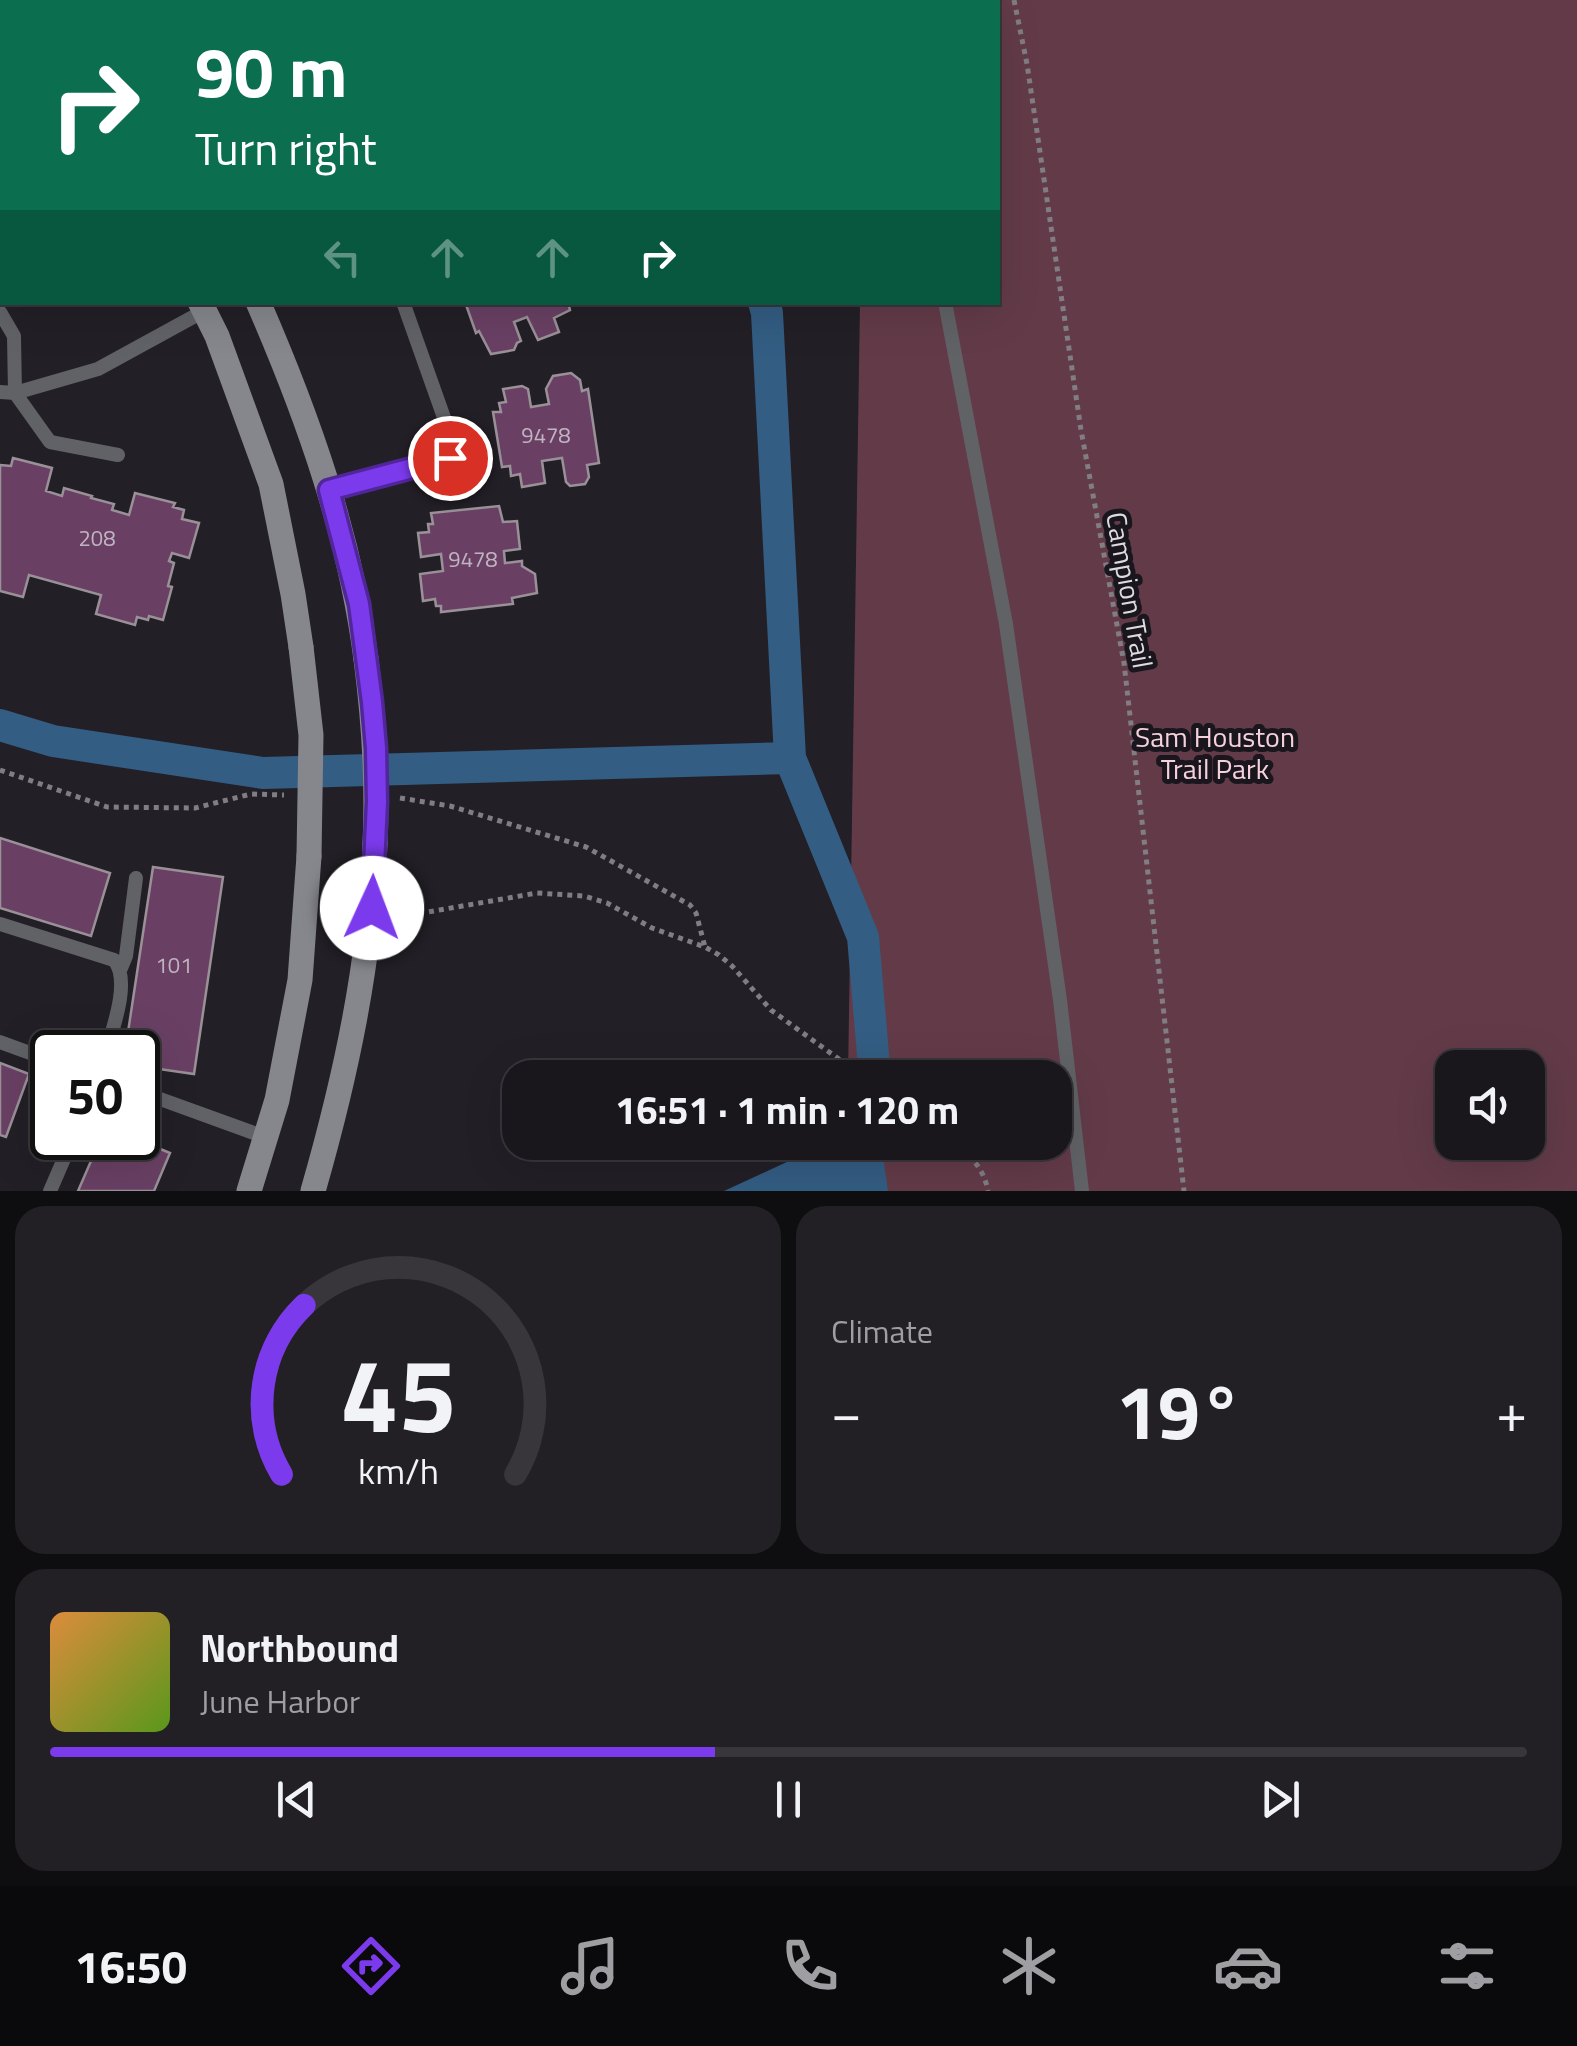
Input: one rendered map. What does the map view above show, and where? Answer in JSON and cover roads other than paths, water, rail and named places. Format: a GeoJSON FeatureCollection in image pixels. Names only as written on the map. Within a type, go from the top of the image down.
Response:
{"type":"FeatureCollection","features":[{"type":"Feature","properties":{"kind":"main road"},"geometry":{"type":"LineString","coordinates":[[209,305],[271,484],[294,594],[311,735],[309,856],[300,980],[277,1100],[249,1191]]}},
{"type":"Feature","properties":{"kind":"main road"},"geometry":{"type":"LineString","coordinates":[[259,305],[292,380],[329,490],[359,604],[376,748],[372,908],[361,988],[334,1118],[313,1191]]}},
{"type":"Feature","properties":{"kind":"lane"},"geometry":{"type":"LineString","coordinates":[[8,393],[98,369],[209,305]]}},
{"type":"Feature","properties":{"kind":"lane"},"geometry":{"type":"LineString","coordinates":[[329,490],[450,458],[453,443],[404,305]]}},
{"type":"Feature","properties":{"kind":"lane"},"geometry":{"type":"LineString","coordinates":[[946,305],[1006,624],[1060,1000],[1082,1191]]}},
{"type":"Feature","properties":{"kind":"lane"},"geometry":{"type":"LineString","coordinates":[[2,307],[14,336],[8,393],[50,442],[118,455]]}},
{"type":"Feature","properties":{"kind":"lane"},"geometry":{"type":"LineString","coordinates":[[111,1030],[136,878]]}},
{"type":"Feature","properties":{"kind":"lane"},"geometry":{"type":"LineString","coordinates":[[0,924],[114,960],[121,968]]}},
{"type":"Feature","properties":{"kind":"lane"},"geometry":{"type":"LineString","coordinates":[[0,1042],[30,1053]]}},
{"type":"Feature","properties":{"kind":"lane"},"geometry":{"type":"LineString","coordinates":[[160,1099],[266,1137]]}},
{"type":"Feature","properties":{"kind":"lane"},"geometry":{"type":"LineString","coordinates":[[50,1191],[64,1160]]}},
{"type":"Feature","properties":{"kind":"water"},"geometry":{"type":"Polygon","coordinates":[[[791,1160],[883,1160],[888,1191],[724,1191],[791,1160]]]}},
{"type":"Feature","properties":{"kind":"waterway"},"geometry":{"type":"LineString","coordinates":[[765,305],[790,758],[863,937],[873,1060]]}},
{"type":"Feature","properties":{"kind":"waterway"},"geometry":{"type":"LineString","coordinates":[[0,725],[53,741],[263,773],[790,758]]}},
{"type":"Feature","properties":{"kind":"park label","name":"Sam Houston Trail Park"},"geometry":{"type":"Point","coordinates":[1215,752]}}]}
